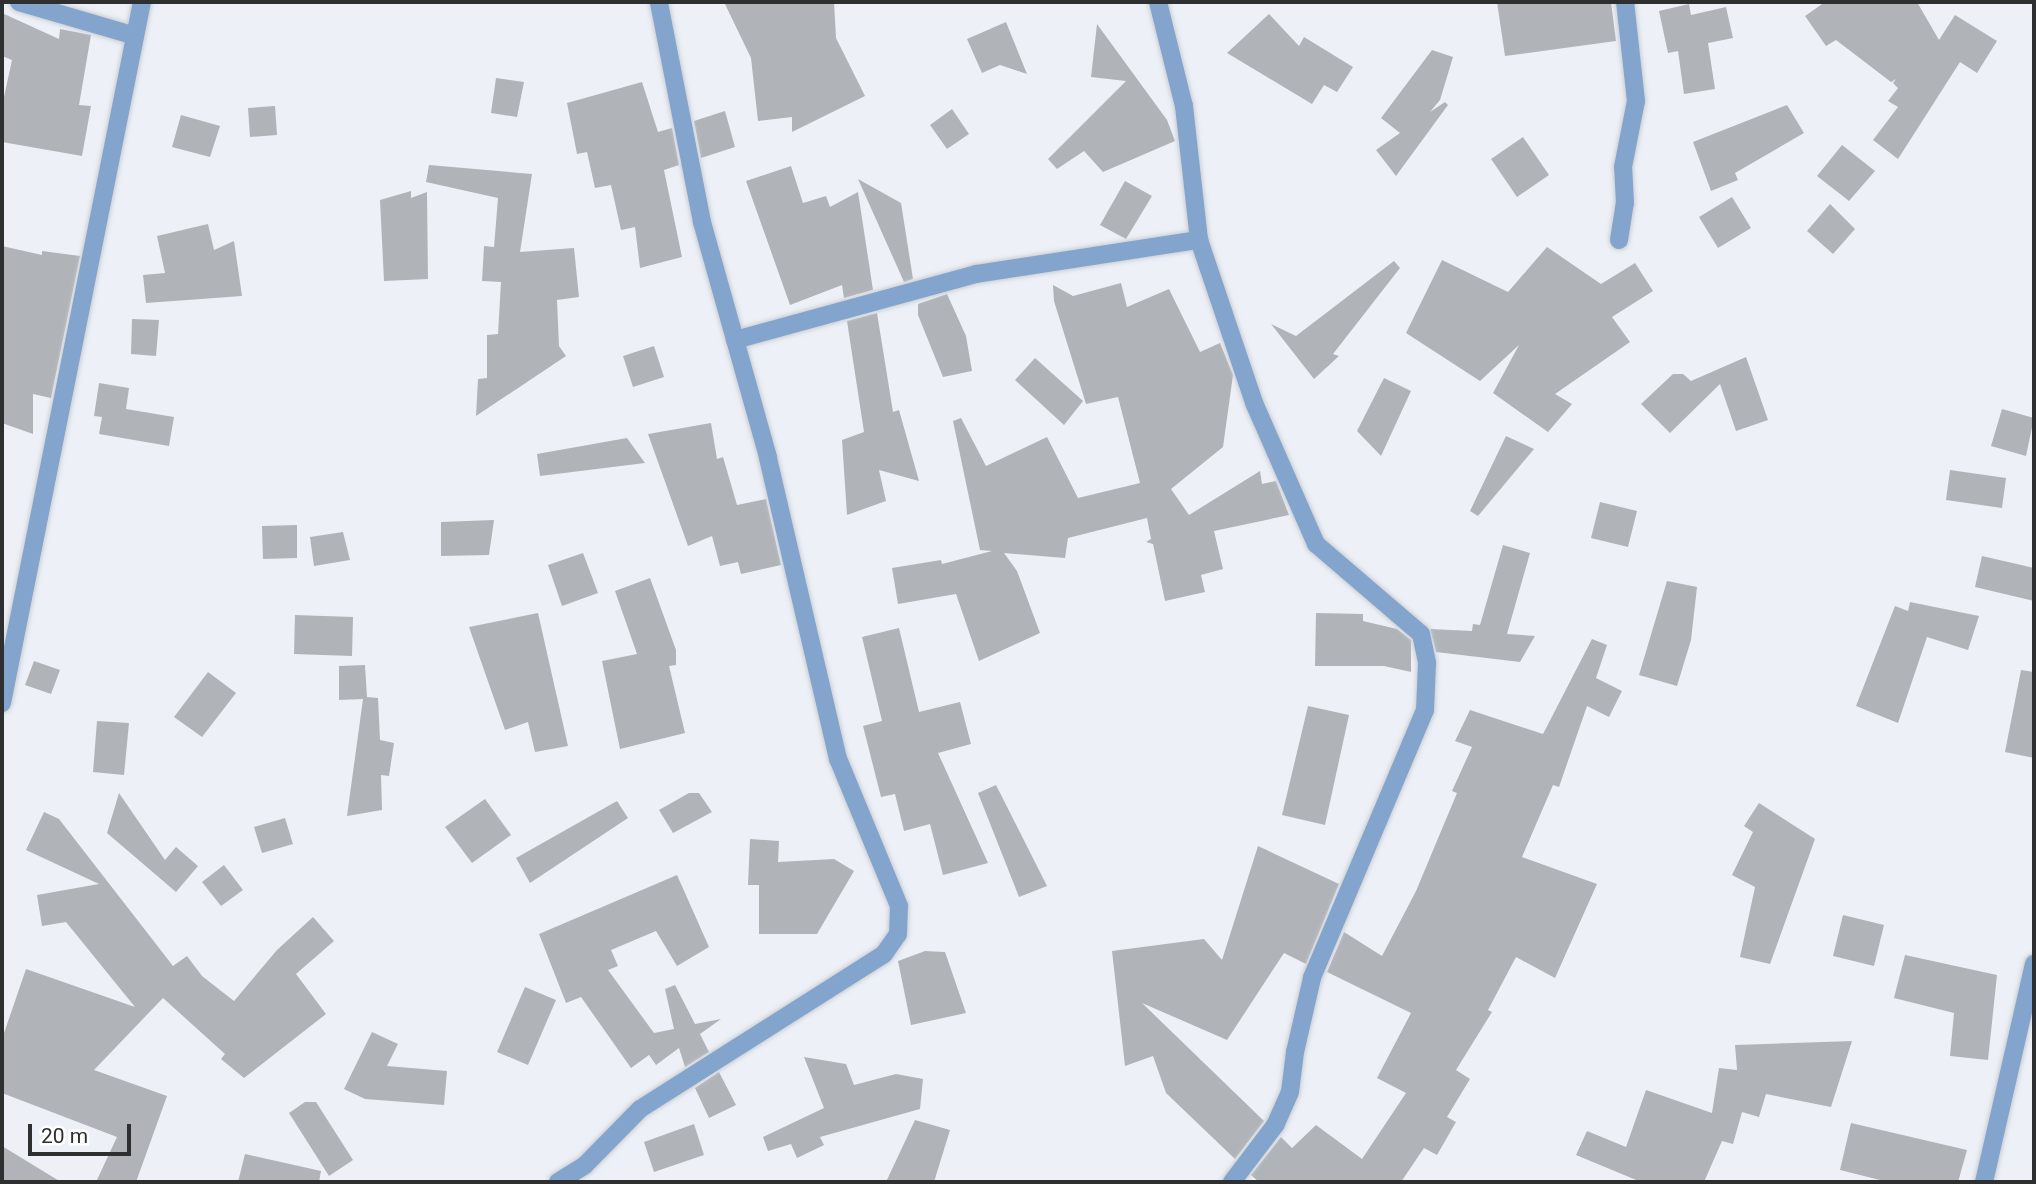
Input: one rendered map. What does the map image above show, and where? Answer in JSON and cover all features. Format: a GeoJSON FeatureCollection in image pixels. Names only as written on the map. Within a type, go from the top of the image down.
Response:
{"type":"FeatureCollection","features":[{"type":"Feature","properties":{"kind":"street"},"geometry":{"type":"LineString","coordinates":[[19,2],[135,36]]}},
{"type":"Feature","properties":{"kind":"street"},"geometry":{"type":"LineString","coordinates":[[2,703],[142,2]]}},
{"type":"Feature","properties":{"kind":"street"},"geometry":{"type":"LineString","coordinates":[[558,1182],[585,1165],[640,1109],[884,954],[898,934],[899,906],[838,759],[768,457],[702,222],[659,2]]}},
{"type":"Feature","properties":{"kind":"street"},"geometry":{"type":"LineString","coordinates":[[1158,2],[1184,106],[1199,240],[1255,405],[1316,544],[1421,634],[1427,663],[1424,710],[1312,978],[1295,1052],[1290,1092],[1276,1124],[1232,1182]]}},
{"type":"Feature","properties":{"kind":"street"},"geometry":{"type":"LineString","coordinates":[[1619,240],[1625,203],[1623,167],[1636,101],[1625,2]]}},
{"type":"Feature","properties":{"kind":"street"},"geometry":{"type":"LineString","coordinates":[[736,340],[976,274],[1199,240]]}},
{"type":"Feature","properties":{"kind":"street"},"geometry":{"type":"LineString","coordinates":[[1984,1182],[2034,964]]}},
{"type":"Feature","properties":{"kind":"building"},"geometry":{"type":"Polygon","coordinates":[[[724,2],[834,2],[836,38],[865,96],[792,132],[792,117],[758,121],[751,58],[724,2]]]}},
{"type":"Feature","properties":{"kind":"building"},"geometry":{"type":"Polygon","coordinates":[[[1497,2],[1611,2],[1616,41],[1505,56],[1497,2]]]}},
{"type":"Feature","properties":{"kind":"building"},"geometry":{"type":"Polygon","coordinates":[[[1825,2],[1917,2],[1939,40],[1955,15],[1997,41],[1977,73],[1960,62],[1898,159],[1873,140],[1898,107],[1888,101],[1898,88],[1893,83],[1896,79],[1891,82],[1836,40],[1826,46],[1805,16],[1825,2]]]}},
{"type":"Feature","properties":{"kind":"building"},"geometry":{"type":"Polygon","coordinates":[[[1689,4],[1691,15],[1726,7],[1733,38],[1708,43],[1715,89],[1684,94],[1678,51],[1668,53],[1659,11],[1689,4]]]}},
{"type":"Feature","properties":{"kind":"building"},"geometry":{"type":"Polygon","coordinates":[[[2,13],[59,39],[60,29],[91,35],[79,105],[91,106],[82,156],[2,142],[2,106],[12,60],[2,56],[2,13]]]}},
{"type":"Feature","properties":{"kind":"building"},"geometry":{"type":"Polygon","coordinates":[[[1269,14],[1299,46],[1304,37],[1353,67],[1337,92],[1324,85],[1312,104],[1227,53],[1269,14]]]}},
{"type":"Feature","properties":{"kind":"building"},"geometry":{"type":"Polygon","coordinates":[[[1006,22],[1027,74],[1000,65],[982,73],[967,39],[1006,22]]]}},
{"type":"Feature","properties":{"kind":"building"},"geometry":{"type":"Polygon","coordinates":[[[1097,24],[1167,120],[1175,141],[1103,172],[1084,151],[1057,169],[1048,159],[1126,81],[1091,77],[1097,24]]]}},
{"type":"Feature","properties":{"kind":"building"},"geometry":{"type":"Polygon","coordinates":[[[1432,50],[1453,57],[1440,100],[1430,112],[1445,102],[1448,105],[1396,176],[1376,150],[1400,133],[1381,118],[1432,50]]]}},
{"type":"Feature","properties":{"kind":"building"},"geometry":{"type":"Polygon","coordinates":[[[496,78],[524,82],[517,117],[491,113],[496,78]]]}},
{"type":"Feature","properties":{"kind":"building"},"geometry":{"type":"Polygon","coordinates":[[[642,82],[658,132],[672,128],[679,165],[664,170],[682,257],[640,268],[635,227],[621,230],[611,185],[595,188],[587,152],[577,154],[567,103],[642,82]]]}},
{"type":"Feature","properties":{"kind":"building"},"geometry":{"type":"Polygon","coordinates":[[[1787,105],[1804,133],[1735,173],[1738,180],[1711,191],[1693,142],[1787,105]]]}},
{"type":"Feature","properties":{"kind":"building"},"geometry":{"type":"Polygon","coordinates":[[[275,106],[277,135],[250,137],[248,108],[275,106]]]}},
{"type":"Feature","properties":{"kind":"building"},"geometry":{"type":"Polygon","coordinates":[[[952,109],[969,134],[947,149],[930,125],[952,109]]]}},
{"type":"Feature","properties":{"kind":"building"},"geometry":{"type":"Polygon","coordinates":[[[725,111],[735,147],[701,158],[694,121],[725,111]]]}},
{"type":"Feature","properties":{"kind":"building"},"geometry":{"type":"Polygon","coordinates":[[[181,115],[220,126],[210,157],[172,147],[181,115]]]}},
{"type":"Feature","properties":{"kind":"building"},"geometry":{"type":"Polygon","coordinates":[[[1523,137],[1549,175],[1517,197],[1491,159],[1523,137]]]}},
{"type":"Feature","properties":{"kind":"building"},"geometry":{"type":"Polygon","coordinates":[[[1842,145],[1875,171],[1849,201],[1817,176],[1842,145]]]}},
{"type":"Feature","properties":{"kind":"building"},"geometry":{"type":"Polygon","coordinates":[[[429,165],[532,174],[520,252],[574,248],[579,297],[557,300],[559,346],[566,356],[476,416],[478,379],[487,378],[487,335],[498,334],[501,282],[482,281],[484,246],[494,247],[498,198],[426,182],[429,165]]]}},
{"type":"Feature","properties":{"kind":"building"},"geometry":{"type":"Polygon","coordinates":[[[791,166],[803,203],[826,196],[830,207],[858,192],[873,290],[844,298],[842,285],[790,305],[746,181],[791,166]]]}},
{"type":"Feature","properties":{"kind":"building"},"geometry":{"type":"Polygon","coordinates":[[[858,179],[901,203],[913,279],[904,282],[858,179]]]}},
{"type":"Feature","properties":{"kind":"building"},"geometry":{"type":"Polygon","coordinates":[[[1125,181],[1152,196],[1126,239],[1100,225],[1125,181]]]}},
{"type":"Feature","properties":{"kind":"building"},"geometry":{"type":"Polygon","coordinates":[[[411,191],[411,198],[427,192],[428,279],[384,281],[380,200],[411,191]]]}},
{"type":"Feature","properties":{"kind":"building"},"geometry":{"type":"Polygon","coordinates":[[[1732,197],[1751,228],[1718,248],[1699,217],[1732,197]]]}},
{"type":"Feature","properties":{"kind":"building"},"geometry":{"type":"Polygon","coordinates":[[[1830,204],[1855,229],[1833,254],[1807,231],[1830,204]]]}},
{"type":"Feature","properties":{"kind":"building"},"geometry":{"type":"Polygon","coordinates":[[[208,224],[214,250],[234,241],[242,296],[146,303],[143,275],[165,273],[157,236],[208,224]]]}},
{"type":"Feature","properties":{"kind":"building"},"geometry":{"type":"Polygon","coordinates":[[[2,246],[42,255],[42,251],[80,256],[51,398],[33,394],[33,434],[2,423],[2,246]]]}},
{"type":"Feature","properties":{"kind":"building"},"geometry":{"type":"Polygon","coordinates":[[[1547,247],[1601,284],[1635,263],[1653,291],[1612,317],[1630,342],[1555,394],[1572,404],[1548,432],[1493,393],[1519,345],[1480,381],[1406,333],[1442,260],[1508,292],[1547,247]]]}},
{"type":"Feature","properties":{"kind":"building"},"geometry":{"type":"Polygon","coordinates":[[[1394,261],[1400,268],[1333,354],[1339,356],[1314,379],[1271,324],[1296,336],[1394,261]]]}},
{"type":"Feature","properties":{"kind":"building"},"geometry":{"type":"Polygon","coordinates":[[[1121,283],[1127,307],[1169,289],[1200,352],[1220,343],[1233,375],[1223,447],[1171,489],[1189,515],[1260,471],[1262,484],[1276,481],[1289,515],[1214,531],[1223,569],[1201,575],[1205,592],[1165,601],[1153,544],[1146,542],[1151,539],[1147,518],[1068,538],[1065,558],[1004,553],[1017,571],[1040,633],[979,661],[956,594],[898,604],[892,568],[941,560],[942,564],[992,551],[980,550],[953,421],[961,418],[986,466],[1047,437],[1078,498],[1140,483],[1118,397],[1086,404],[1054,301],[1053,285],[1073,296],[1121,283]]]}},
{"type":"Feature","properties":{"kind":"building"},"geometry":{"type":"Polygon","coordinates":[[[947,294],[966,336],[972,371],[943,377],[918,315],[918,304],[947,294]]]}},
{"type":"Feature","properties":{"kind":"building"},"geometry":{"type":"Polygon","coordinates":[[[877,313],[893,412],[899,410],[919,481],[879,470],[886,501],[847,515],[842,440],[864,432],[847,321],[877,313]]]}},
{"type":"Feature","properties":{"kind":"building"},"geometry":{"type":"Polygon","coordinates":[[[132,319],[159,320],[156,356],[131,354],[132,319]]]}},
{"type":"Feature","properties":{"kind":"building"},"geometry":{"type":"Polygon","coordinates":[[[654,346],[664,377],[633,387],[623,356],[654,346]]]}},
{"type":"Feature","properties":{"kind":"building"},"geometry":{"type":"Polygon","coordinates":[[[1746,357],[1768,420],[1736,431],[1720,384],[1670,433],[1641,404],[1673,374],[1683,374],[1691,381],[1746,357]]]}},
{"type":"Feature","properties":{"kind":"building"},"geometry":{"type":"Polygon","coordinates":[[[1035,358],[1083,401],[1064,425],[1015,380],[1035,358]]]}},
{"type":"Feature","properties":{"kind":"building"},"geometry":{"type":"Polygon","coordinates":[[[1384,378],[1411,391],[1381,456],[1357,431],[1384,378]]]}},
{"type":"Feature","properties":{"kind":"building"},"geometry":{"type":"Polygon","coordinates":[[[99,383],[129,388],[126,409],[174,417],[169,446],[99,434],[102,417],[94,416],[99,383]]]}},
{"type":"Feature","properties":{"kind":"building"},"geometry":{"type":"Polygon","coordinates":[[[2002,409],[2034,418],[2026,456],[1991,446],[2002,409]]]}},
{"type":"Feature","properties":{"kind":"building"},"geometry":{"type":"Polygon","coordinates":[[[711,423],[717,459],[723,457],[737,505],[766,499],[781,565],[741,574],[738,562],[720,566],[712,536],[688,546],[648,434],[711,423]]]}},
{"type":"Feature","properties":{"kind":"building"},"geometry":{"type":"Polygon","coordinates":[[[1506,436],[1534,449],[1478,516],[1470,511],[1506,436]]]}},
{"type":"Feature","properties":{"kind":"building"},"geometry":{"type":"Polygon","coordinates":[[[627,438],[645,463],[540,476],[537,454],[627,438]]]}},
{"type":"Feature","properties":{"kind":"building"},"geometry":{"type":"Polygon","coordinates":[[[1950,470],[2006,478],[2002,508],[1946,500],[1950,470]]]}},
{"type":"Feature","properties":{"kind":"building"},"geometry":{"type":"Polygon","coordinates":[[[1600,502],[1637,511],[1628,547],[1591,538],[1600,502]]]}},
{"type":"Feature","properties":{"kind":"building"},"geometry":{"type":"Polygon","coordinates":[[[494,520],[489,555],[441,556],[441,522],[494,520]]]}},
{"type":"Feature","properties":{"kind":"building"},"geometry":{"type":"Polygon","coordinates":[[[297,525],[297,558],[263,559],[262,526],[297,525]]]}},
{"type":"Feature","properties":{"kind":"building"},"geometry":{"type":"Polygon","coordinates":[[[343,532],[350,560],[314,566],[310,537],[343,532]]]}},
{"type":"Feature","properties":{"kind":"building"},"geometry":{"type":"Polygon","coordinates":[[[1503,545],[1530,553],[1507,634],[1535,636],[1520,662],[1436,652],[1430,629],[1472,631],[1473,624],[1480,625],[1503,545]]]}},
{"type":"Feature","properties":{"kind":"building"},"geometry":{"type":"Polygon","coordinates":[[[583,553],[598,593],[562,606],[548,565],[583,553]]]}},
{"type":"Feature","properties":{"kind":"building"},"geometry":{"type":"Polygon","coordinates":[[[1982,556],[2034,568],[2034,601],[1975,587],[1982,556]]]}},
{"type":"Feature","properties":{"kind":"building"},"geometry":{"type":"Polygon","coordinates":[[[650,578],[676,650],[676,665],[669,666],[685,733],[620,749],[602,661],[637,654],[615,591],[650,578]]]}},
{"type":"Feature","properties":{"kind":"building"},"geometry":{"type":"Polygon","coordinates":[[[1667,581],[1697,587],[1691,640],[1677,686],[1639,675],[1667,581]]]}},
{"type":"Feature","properties":{"kind":"building"},"geometry":{"type":"Polygon","coordinates":[[[1910,602],[1979,616],[1968,650],[1927,637],[1898,723],[1856,706],[1895,606],[1908,611],[1910,602]]]}},
{"type":"Feature","properties":{"kind":"building"},"geometry":{"type":"Polygon","coordinates":[[[538,613],[568,746],[535,752],[528,722],[505,730],[469,627],[538,613]]]}},
{"type":"Feature","properties":{"kind":"building"},"geometry":{"type":"Polygon","coordinates":[[[1316,613],[1363,614],[1363,621],[1397,629],[1411,640],[1411,672],[1384,666],[1315,666],[1316,613]]]}},
{"type":"Feature","properties":{"kind":"building"},"geometry":{"type":"Polygon","coordinates":[[[295,615],[353,617],[352,656],[294,654],[295,615]]]}},
{"type":"Feature","properties":{"kind":"building"},"geometry":{"type":"Polygon","coordinates":[[[899,628],[919,712],[960,702],[971,744],[938,753],[988,863],[943,875],[930,824],[904,831],[895,794],[881,797],[863,726],[882,721],[862,637],[899,628]]]}},
{"type":"Feature","properties":{"kind":"building"},"geometry":{"type":"Polygon","coordinates":[[[1592,639],[1607,645],[1596,678],[1622,691],[1609,717],[1587,706],[1559,787],[1553,785],[1522,857],[1597,884],[1555,978],[1516,957],[1488,1010],[1492,1012],[1456,1070],[1470,1079],[1447,1117],[1456,1122],[1437,1155],[1424,1148],[1401,1182],[1259,1182],[1251,1175],[1281,1137],[1292,1148],[1316,1125],[1362,1159],[1406,1093],[1377,1078],[1411,1013],[1327,972],[1344,932],[1382,956],[1416,891],[1457,793],[1452,791],[1472,747],[1455,741],[1470,710],[1543,734],[1592,639]]]}},
{"type":"Feature","properties":{"kind":"building"},"geometry":{"type":"Polygon","coordinates":[[[34,661],[60,670],[51,694],[25,685],[34,661]]]}},
{"type":"Feature","properties":{"kind":"building"},"geometry":{"type":"Polygon","coordinates":[[[365,665],[367,697],[378,698],[380,740],[394,743],[389,776],[381,775],[382,810],[347,816],[363,699],[339,700],[339,666],[365,665]]]}},
{"type":"Feature","properties":{"kind":"building"},"geometry":{"type":"Polygon","coordinates":[[[2021,670],[2034,672],[2034,758],[2005,752],[2021,670]]]}},
{"type":"Feature","properties":{"kind":"building"},"geometry":{"type":"Polygon","coordinates":[[[208,672],[236,693],[202,737],[174,717],[208,672]]]}},
{"type":"Feature","properties":{"kind":"building"},"geometry":{"type":"Polygon","coordinates":[[[1308,706],[1349,715],[1325,825],[1282,815],[1308,706]]]}},
{"type":"Feature","properties":{"kind":"building"},"geometry":{"type":"Polygon","coordinates":[[[97,721],[129,723],[124,775],[93,772],[97,721]]]}},
{"type":"Feature","properties":{"kind":"building"},"geometry":{"type":"Polygon","coordinates":[[[996,785],[1047,886],[1019,897],[978,793],[996,785]]]}},
{"type":"Feature","properties":{"kind":"building"},"geometry":{"type":"Polygon","coordinates":[[[119,793],[165,860],[176,847],[198,866],[176,892],[107,833],[119,793]]]}},
{"type":"Feature","properties":{"kind":"building"},"geometry":{"type":"Polygon","coordinates":[[[689,793],[699,793],[712,812],[673,833],[659,810],[689,793]]]}},
{"type":"Feature","properties":{"kind":"building"},"geometry":{"type":"Polygon","coordinates":[[[485,799],[511,835],[472,863],[445,827],[485,799]]]}},
{"type":"Feature","properties":{"kind":"building"},"geometry":{"type":"Polygon","coordinates":[[[617,801],[628,818],[530,883],[516,858],[617,801]]]}},
{"type":"Feature","properties":{"kind":"building"},"geometry":{"type":"Polygon","coordinates":[[[1759,803],[1815,839],[1770,964],[1740,957],[1755,887],[1732,875],[1753,832],[1744,826],[1759,803]]]}},
{"type":"Feature","properties":{"kind":"building"},"geometry":{"type":"Polygon","coordinates":[[[44,812],[59,819],[173,966],[187,956],[202,976],[234,1001],[277,950],[313,917],[334,941],[296,974],[326,1014],[244,1078],[221,1059],[225,1054],[163,998],[94,1070],[167,1096],[136,1182],[96,1182],[117,1137],[2,1093],[2,1039],[26,969],[135,1007],[66,922],[42,926],[37,895],[99,884],[26,850],[44,812]]]}},
{"type":"Feature","properties":{"kind":"building"},"geometry":{"type":"Polygon","coordinates":[[[285,818],[293,844],[262,853],[254,827],[285,818]]]}},
{"type":"Feature","properties":{"kind":"building"},"geometry":{"type":"Polygon","coordinates":[[[750,839],[779,841],[778,862],[834,859],[854,871],[817,934],[759,934],[759,885],[748,885],[750,839]]]}},
{"type":"Feature","properties":{"kind":"building"},"geometry":{"type":"Polygon","coordinates":[[[1258,846],[1339,884],[1306,964],[1284,953],[1227,1040],[1142,1003],[1264,1121],[1235,1159],[1166,1093],[1153,1056],[1125,1066],[1112,951],[1204,939],[1222,960],[1258,846]]]}},
{"type":"Feature","properties":{"kind":"building"},"geometry":{"type":"Polygon","coordinates":[[[224,865],[243,890],[221,906],[202,882],[224,865]]]}},
{"type":"Feature","properties":{"kind":"building"},"geometry":{"type":"Polygon","coordinates":[[[677,875],[709,947],[677,966],[656,931],[611,950],[618,966],[608,970],[654,1033],[674,1029],[665,989],[675,985],[695,1024],[721,1019],[700,1034],[709,1052],[685,1067],[679,1048],[656,1065],[649,1055],[631,1068],[581,997],[566,1003],[539,934],[677,875]]]}},
{"type":"Feature","properties":{"kind":"building"},"geometry":{"type":"Polygon","coordinates":[[[1843,915],[1884,925],[1874,966],[1833,956],[1843,915]]]}},
{"type":"Feature","properties":{"kind":"building"},"geometry":{"type":"Polygon","coordinates":[[[925,951],[945,952],[966,1013],[911,1025],[898,961],[925,951]]]}},
{"type":"Feature","properties":{"kind":"building"},"geometry":{"type":"Polygon","coordinates":[[[1905,955],[1997,975],[1988,1060],[1950,1056],[1954,1013],[1894,998],[1905,955]]]}},
{"type":"Feature","properties":{"kind":"building"},"geometry":{"type":"Polygon","coordinates":[[[525,987],[556,1000],[528,1065],[497,1052],[525,987]]]}},
{"type":"Feature","properties":{"kind":"building"},"geometry":{"type":"Polygon","coordinates":[[[372,1032],[398,1044],[387,1066],[447,1071],[444,1105],[365,1099],[344,1089],[372,1032]]]}},
{"type":"Feature","properties":{"kind":"building"},"geometry":{"type":"Polygon","coordinates":[[[1852,1041],[1831,1107],[1766,1094],[1759,1117],[1742,1112],[1733,1144],[1722,1141],[1704,1182],[1641,1182],[1576,1155],[1587,1131],[1626,1147],[1646,1090],[1712,1113],[1719,1068],[1737,1070],[1735,1045],[1852,1041]]]}},
{"type":"Feature","properties":{"kind":"building"},"geometry":{"type":"Polygon","coordinates":[[[804,1057],[846,1064],[854,1085],[896,1074],[923,1079],[920,1109],[820,1137],[824,1145],[797,1158],[791,1144],[768,1151],[763,1137],[824,1108],[804,1057]]]}},
{"type":"Feature","properties":{"kind":"building"},"geometry":{"type":"Polygon","coordinates":[[[719,1072],[736,1105],[709,1118],[695,1088],[719,1072]]]}},
{"type":"Feature","properties":{"kind":"building"},"geometry":{"type":"Polygon","coordinates":[[[305,1102],[316,1102],[353,1160],[329,1176],[289,1113],[305,1102]]]}},
{"type":"Feature","properties":{"kind":"building"},"geometry":{"type":"Polygon","coordinates":[[[915,1120],[950,1130],[934,1182],[886,1182],[915,1120]]]}},
{"type":"Feature","properties":{"kind":"building"},"geometry":{"type":"Polygon","coordinates":[[[1851,1123],[1967,1150],[1958,1182],[1888,1182],[1840,1170],[1851,1123]]]}},
{"type":"Feature","properties":{"kind":"building"},"geometry":{"type":"Polygon","coordinates":[[[694,1124],[704,1155],[654,1172],[644,1142],[694,1124]]]}},
{"type":"Feature","properties":{"kind":"building"},"geometry":{"type":"Polygon","coordinates":[[[2,1146],[61,1182],[2,1182],[2,1146]]]}},
{"type":"Feature","properties":{"kind":"building"},"geometry":{"type":"Polygon","coordinates":[[[245,1154],[321,1171],[319,1182],[238,1182],[245,1154]]]}}]}
